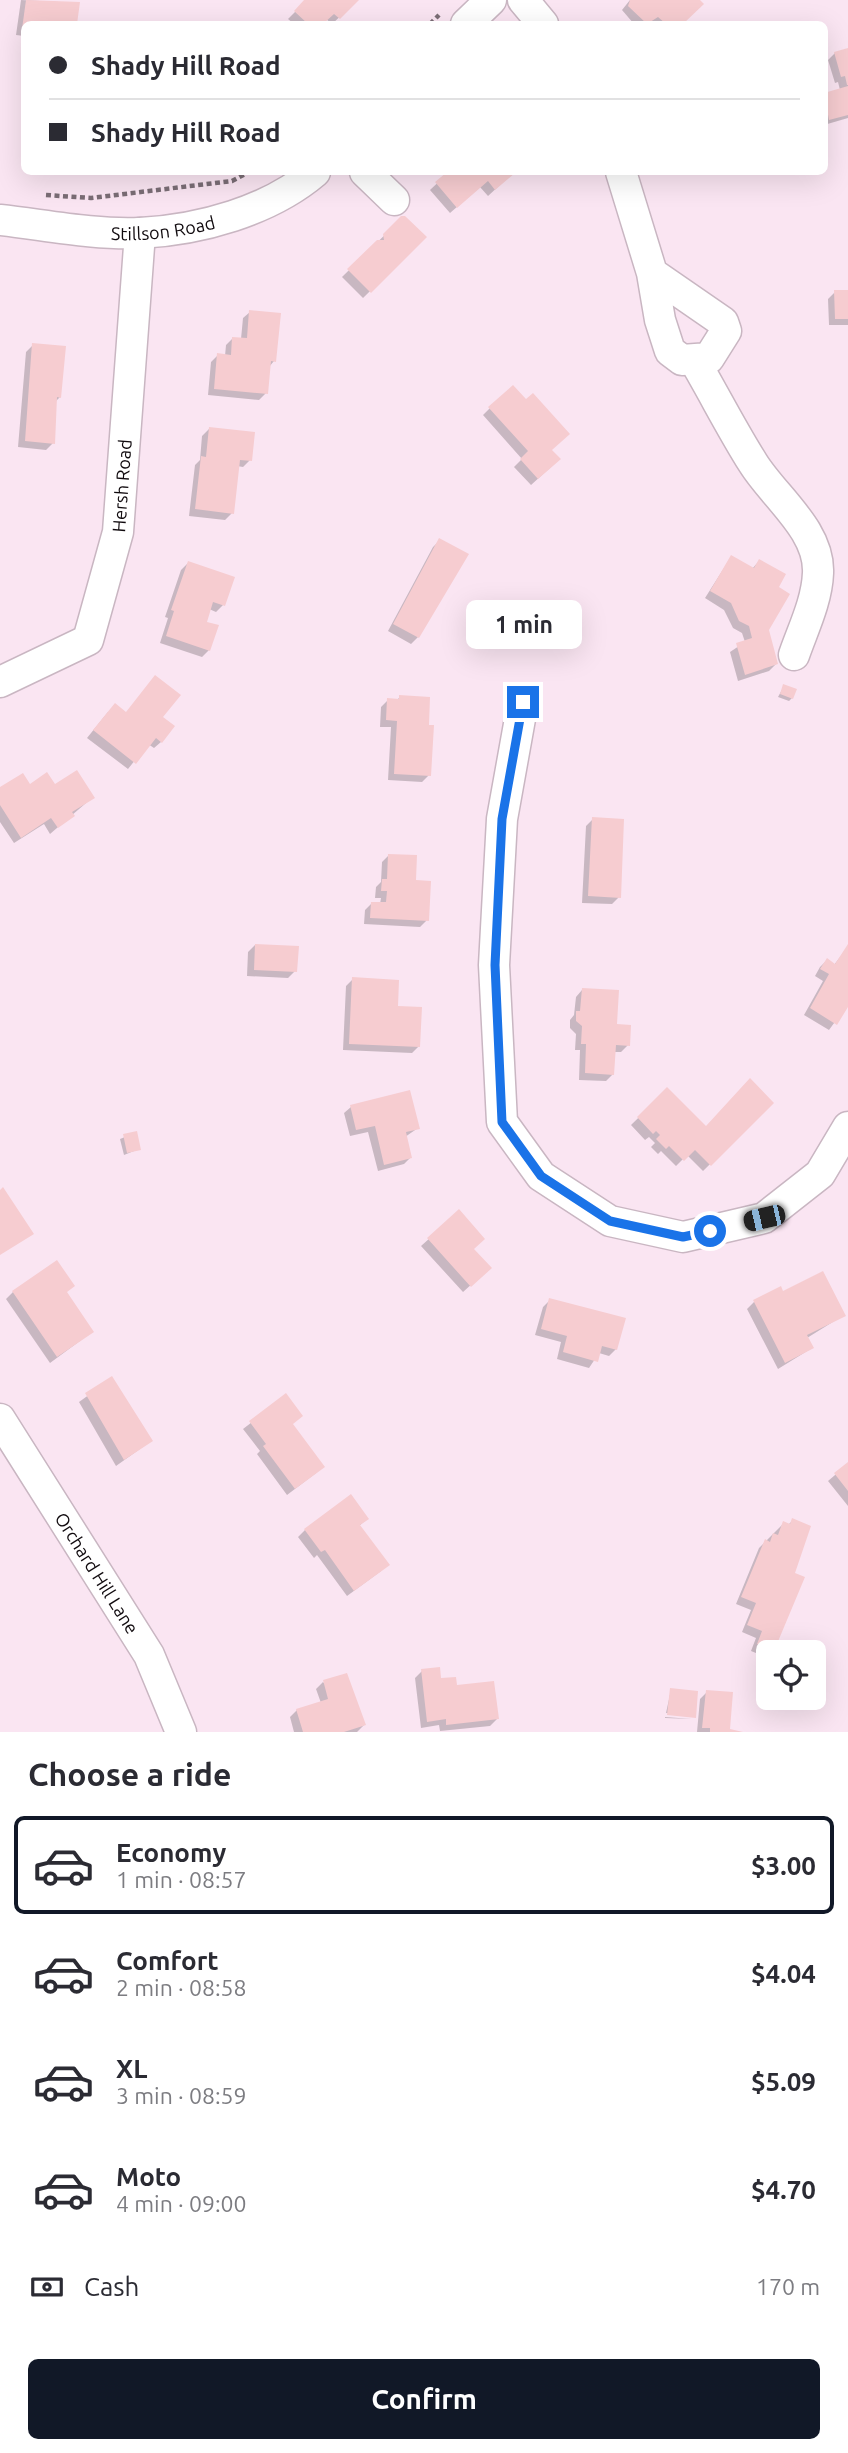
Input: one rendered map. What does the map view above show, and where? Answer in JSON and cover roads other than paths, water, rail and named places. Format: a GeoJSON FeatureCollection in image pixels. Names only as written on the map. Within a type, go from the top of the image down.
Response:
{"type":"FeatureCollection","features":[{"type":"Feature","properties":{"kind":"street"},"geometry":{"type":"LineString","coordinates":[[469,21],[491,0]]}},
{"type":"Feature","properties":{"kind":"street"},"geometry":{"type":"LineString","coordinates":[[523,0],[540,21]]}},
{"type":"Feature","properties":{"kind":"street","name":"Stillson Road"},"geometry":{"type":"LineString","coordinates":[[0,220],[139,233],[211,222],[263,207],[311,175]]}},
{"type":"Feature","properties":{"kind":"street"},"geometry":{"type":"LineString","coordinates":[[368,175],[394,200]]}},
{"type":"Feature","properties":{"kind":"street"},"geometry":{"type":"LineString","coordinates":[[622,175],[652,273],[660,320],[670,351],[682,359],[709,358],[726,331],[723,323],[652,273]]}},
{"type":"Feature","properties":{"kind":"street","name":"Hersh Road"},"geometry":{"type":"LineString","coordinates":[[0,682],[88,640],[118,532],[139,233]]}},
{"type":"Feature","properties":{"kind":"street"},"geometry":{"type":"LineString","coordinates":[[694,360],[754,465],[807,533],[816,556],[818,572],[814,597],[794,656]]}},
{"type":"Feature","properties":{"kind":"street"},"geometry":{"type":"LineString","coordinates":[[523,702],[502,819],[495,965],[502,1122],[541,1176],[610,1221],[683,1237],[764,1218],[820,1174],[848,1127]]}},
{"type":"Feature","properties":{"kind":"street","name":"Orchard Hill Lane"},"geometry":{"type":"LineString","coordinates":[[0,1419],[149,1655],[181,1732]]}}]}
